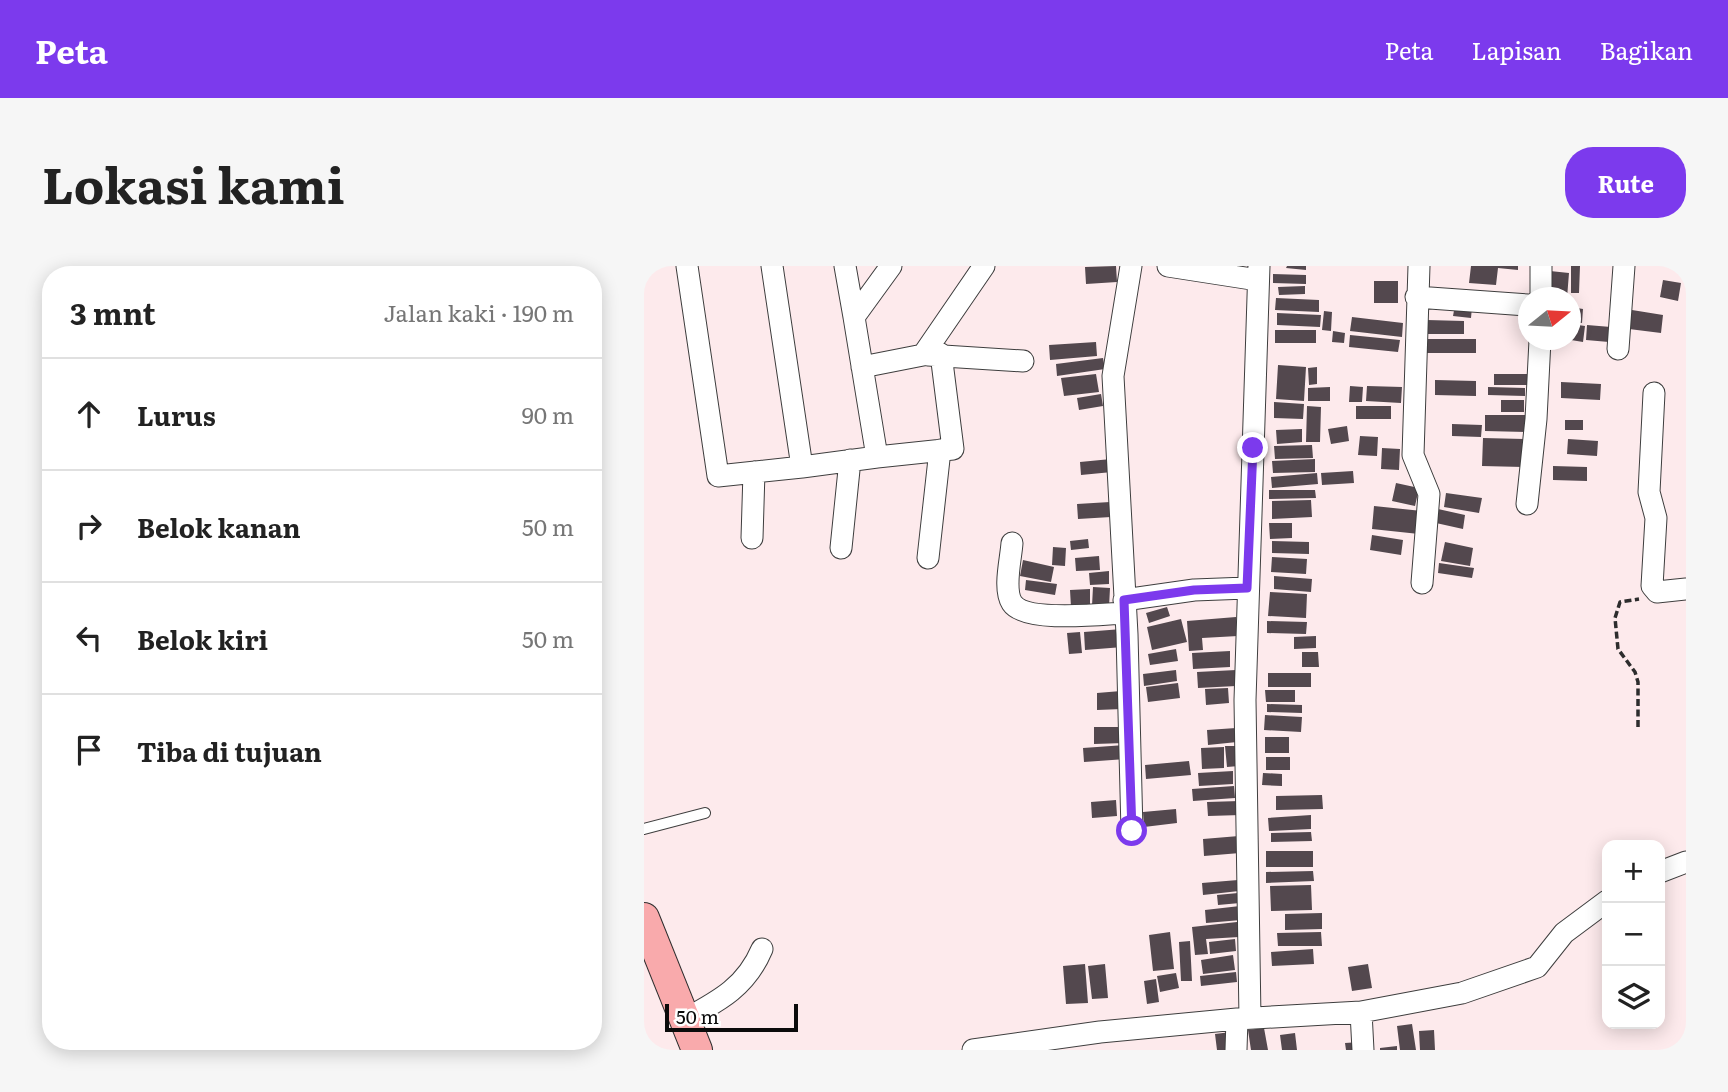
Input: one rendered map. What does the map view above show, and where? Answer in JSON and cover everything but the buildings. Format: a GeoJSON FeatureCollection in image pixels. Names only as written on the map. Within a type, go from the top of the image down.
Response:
{"type":"FeatureCollection","features":[{"type":"Feature","properties":{"kind":"main road"},"geometry":{"type":"LineString","coordinates":[[644,918],[696,1050]]}},
{"type":"Feature","properties":{"kind":"street"},"geometry":{"type":"LineString","coordinates":[[687,266],[718,476],[953,449],[932,354],[984,266]]}},
{"type":"Feature","properties":{"kind":"street"},"geometry":{"type":"LineString","coordinates":[[772,266],[802,467]]}},
{"type":"Feature","properties":{"kind":"street"},"geometry":{"type":"LineString","coordinates":[[845,266],[877,457]]}},
{"type":"Feature","properties":{"kind":"street"},"geometry":{"type":"LineString","coordinates":[[854,317],[891,266]]}},
{"type":"Feature","properties":{"kind":"street"},"geometry":{"type":"LineString","coordinates":[[1131,266],[1113,376],[1132,831]]}},
{"type":"Feature","properties":{"kind":"street"},"geometry":{"type":"LineString","coordinates":[[1168,266],[1258,273],[1247,588],[1244,1019],[1236,1050]]}},
{"type":"Feature","properties":{"kind":"street"},"geometry":{"type":"LineString","coordinates":[[1419,266],[1413,455],[1429,494],[1422,583]]}},
{"type":"Feature","properties":{"kind":"street"},"geometry":{"type":"LineString","coordinates":[[1541,266],[1541,287]]}},
{"type":"Feature","properties":{"kind":"street"},"geometry":{"type":"LineString","coordinates":[[1618,349],[1624,266]]}},
{"type":"Feature","properties":{"kind":"street"},"geometry":{"type":"LineString","coordinates":[[1416,297],[1518,304]]}},
{"type":"Feature","properties":{"kind":"street"},"geometry":{"type":"LineString","coordinates":[[1527,504],[1539,350]]}},
{"type":"Feature","properties":{"kind":"street"},"geometry":{"type":"LineString","coordinates":[[862,367],[932,354],[1023,361]]}},
{"type":"Feature","properties":{"kind":"street"},"geometry":{"type":"LineString","coordinates":[[1654,393],[1649,492],[1656,518],[1652,586],[1657,592],[1686,589]]}},
{"type":"Feature","properties":{"kind":"street"},"geometry":{"type":"LineString","coordinates":[[928,558],[940,450]]}},
{"type":"Feature","properties":{"kind":"street"},"geometry":{"type":"LineString","coordinates":[[841,548],[850,460]]}},
{"type":"Feature","properties":{"kind":"street"},"geometry":{"type":"LineString","coordinates":[[752,538],[754,472]]}},
{"type":"Feature","properties":{"kind":"street"},"geometry":{"type":"LineString","coordinates":[[1012,543],[1010,601],[1016,607],[1059,616],[1124,606],[1194,590],[1247,588]]}},
{"type":"Feature","properties":{"kind":"street"},"geometry":{"type":"LineString","coordinates":[[1665,870],[1686,862]]}},
{"type":"Feature","properties":{"kind":"street"},"geometry":{"type":"LineString","coordinates":[[974,1050],[1100,1032],[1361,1012],[1462,993],[1529,971],[1546,957],[1564,933],[1604,903]]}},
{"type":"Feature","properties":{"kind":"street"},"geometry":{"type":"LineString","coordinates":[[684,1020],[739,987],[754,967],[762,949]]}},
{"type":"Feature","properties":{"kind":"street"},"geometry":{"type":"LineString","coordinates":[[1361,1012],[1363,1050]]}},
{"type":"Feature","properties":{"kind":"lane"},"geometry":{"type":"LineString","coordinates":[[644,829],[705,813]]}},
{"type":"Feature","properties":{"kind":"path"},"geometry":{"type":"LineString","coordinates":[[1638,727],[1638,682],[1635,672],[1618,649],[1615,618],[1617,607],[1624,600],[1650,597],[1657,592]]}},
{"type":"Feature","properties":{"kind":"route"},"geometry":{"type":"LineString","coordinates":[[1132,831],[1124,600],[1194,590],[1247,588],[1253,448]]}}]}
